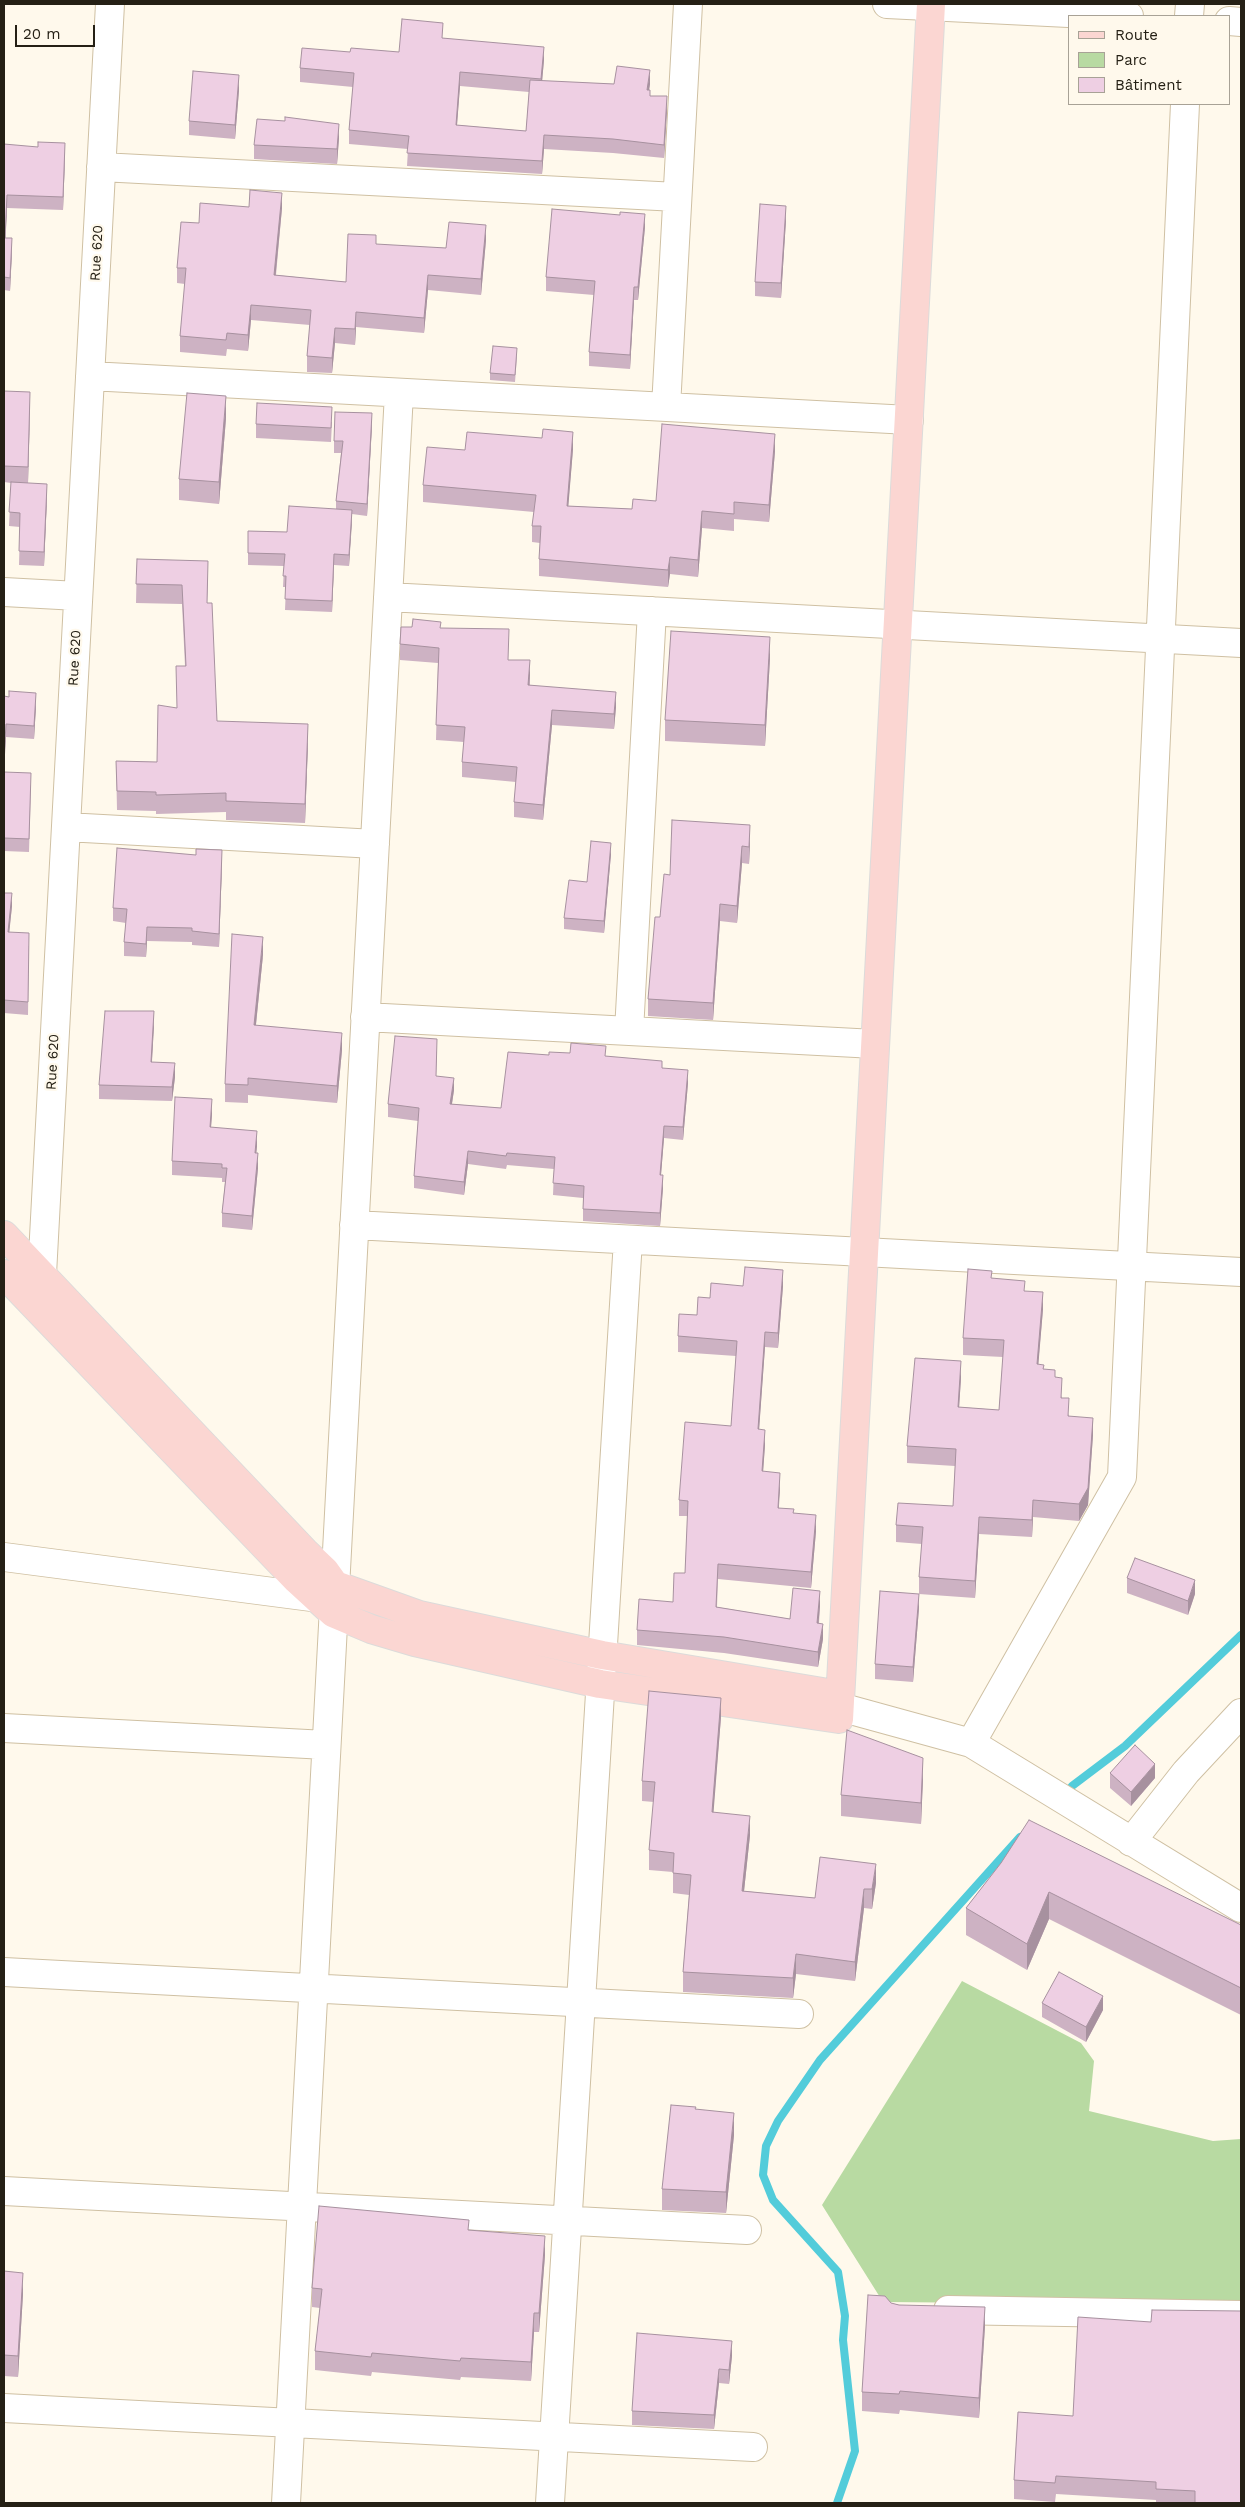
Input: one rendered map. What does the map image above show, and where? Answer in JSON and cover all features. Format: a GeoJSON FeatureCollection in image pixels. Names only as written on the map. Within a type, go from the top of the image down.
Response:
{"type":"FeatureCollection","features":[{"type":"Feature","properties":{"kind":"main road"},"geometry":{"type":"LineString","coordinates":[[840,1707],[931,5]]}},
{"type":"Feature","properties":{"kind":"main road"},"geometry":{"type":"LineString","coordinates":[[4,1235],[325,1571],[329,1598]]}},
{"type":"Feature","properties":{"kind":"main road"},"geometry":{"type":"LineString","coordinates":[[4,1274],[297,1580],[329,1598],[371,1629],[415,1642],[600,1684],[840,1707]]}},
{"type":"Feature","properties":{"kind":"main road"},"geometry":{"type":"LineString","coordinates":[[329,1598],[419,1615],[840,1707]]}},
{"type":"Feature","properties":{"kind":"street","name":"Rue 620"},"geometry":{"type":"LineString","coordinates":[[40,1312],[110,4]]}},
{"type":"Feature","properties":{"kind":"street"},"geometry":{"type":"LineString","coordinates":[[666,407],[688,4]]}},
{"type":"Feature","properties":{"kind":"street"},"geometry":{"type":"LineString","coordinates":[[886,4],[1110,15]]}},
{"type":"Feature","properties":{"kind":"street"},"geometry":{"type":"LineString","coordinates":[[971,1743],[1122,1477],[1185,105]]}},
{"type":"Feature","properties":{"kind":"street"},"geometry":{"type":"LineString","coordinates":[[101,167],[677,198]]}},
{"type":"Feature","properties":{"kind":"street"},"geometry":{"type":"LineString","coordinates":[[90,376],[908,420]]}},
{"type":"Feature","properties":{"kind":"street"},"geometry":{"type":"LineString","coordinates":[[286,2503],[326,1745],[329,1598],[354,1225],[399,392]]}},
{"type":"Feature","properties":{"kind":"street"},"geometry":{"type":"LineString","coordinates":[[4,592],[78,596]]}},
{"type":"Feature","properties":{"kind":"street"},"geometry":{"type":"LineString","coordinates":[[388,597],[1241,643]]}},
{"type":"Feature","properties":{"kind":"street"},"geometry":{"type":"LineString","coordinates":[[629,1031],[652,611]]}},
{"type":"Feature","properties":{"kind":"street"},"geometry":{"type":"LineString","coordinates":[[66,827],[375,844]]}},
{"type":"Feature","properties":{"kind":"street"},"geometry":{"type":"LineString","coordinates":[[365,1017],[875,1044]]}},
{"type":"Feature","properties":{"kind":"street"},"geometry":{"type":"LineString","coordinates":[[354,1225],[1241,1272]]}},
{"type":"Feature","properties":{"kind":"street"},"geometry":{"type":"LineString","coordinates":[[550,2503],[628,1240]]}},
{"type":"Feature","properties":{"kind":"street"},"geometry":{"type":"LineString","coordinates":[[4,1557],[329,1598]]}},
{"type":"Feature","properties":{"kind":"street"},"geometry":{"type":"LineString","coordinates":[[840,1707],[971,1743],[1241,1908]]}},
{"type":"Feature","properties":{"kind":"street"},"geometry":{"type":"LineString","coordinates":[[1132,1842],[1186,1772],[1241,1713]]}},
{"type":"Feature","properties":{"kind":"street"},"geometry":{"type":"LineString","coordinates":[[4,1728],[326,1745]]}},
{"type":"Feature","properties":{"kind":"street"},"geometry":{"type":"LineString","coordinates":[[4,1972],[799,2014]]}},
{"type":"Feature","properties":{"kind":"street"},"geometry":{"type":"LineString","coordinates":[[4,2191],[747,2230]]}},
{"type":"Feature","properties":{"kind":"street"},"geometry":{"type":"LineString","coordinates":[[918,2309],[1241,2315]]}},
{"type":"Feature","properties":{"kind":"street"},"geometry":{"type":"LineString","coordinates":[[4,2408],[753,2447]]}},
{"type":"Feature","properties":{"kind":"green space"},"geometry":{"type":"Polygon","coordinates":[[[962,1981],[1081,2043],[1094,2061],[1089,2111],[1213,2141],[1241,2139],[1241,2305],[883,2302],[822,2205],[962,1981]]]}},
{"type":"Feature","properties":{"kind":"building"},"geometry":{"type":"Polygon","coordinates":[[[402,19],[443,23],[442,38],[544,47],[541,79],[460,72],[456,125],[526,131],[530,80],[614,84],[617,66],[650,70],[647,90],[650,90],[650,96],[667,96],[664,145],[613,139],[544,135],[542,161],[407,153],[409,136],[349,130],[354,73],[300,68],[302,48],[350,52],[351,48],[399,52],[402,19]]]}},
{"type":"Feature","properties":{"kind":"building"},"geometry":{"type":"Polygon","coordinates":[[[193,71],[239,75],[235,125],[189,121],[193,71]]]}},
{"type":"Feature","properties":{"kind":"building"},"geometry":{"type":"Polygon","coordinates":[[[285,117],[339,124],[337,149],[254,145],[257,119],[285,121],[285,117]]]}},
{"type":"Feature","properties":{"kind":"building"},"geometry":{"type":"Polygon","coordinates":[[[38,142],[65,143],[63,197],[7,195],[5,238],[12,238],[10,278],[4,277],[4,144],[38,147],[38,142]]]}},
{"type":"Feature","properties":{"kind":"building"},"geometry":{"type":"Polygon","coordinates":[[[250,190],[282,193],[274,275],[346,282],[348,234],[376,235],[376,244],[446,248],[449,222],[486,225],[481,279],[428,275],[424,318],[356,312],[355,329],[335,328],[332,358],[307,356],[311,310],[251,305],[248,335],[227,333],[226,340],[180,336],[186,268],[177,268],[181,222],[199,223],[200,203],[249,207],[250,190]]]}},
{"type":"Feature","properties":{"kind":"building"},"geometry":{"type":"Polygon","coordinates":[[[760,204],[786,206],[781,283],[755,282],[760,204]]]}},
{"type":"Feature","properties":{"kind":"building"},"geometry":{"type":"Polygon","coordinates":[[[552,209],[620,215],[620,212],[645,214],[638,287],[634,287],[630,355],[589,352],[595,281],[546,277],[552,209]]]}},
{"type":"Feature","properties":{"kind":"building"},"geometry":{"type":"Polygon","coordinates":[[[493,346],[517,348],[515,375],[490,373],[493,346]]]}},
{"type":"Feature","properties":{"kind":"building"},"geometry":{"type":"Polygon","coordinates":[[[4,391],[30,392],[28,467],[4,466],[4,391]]]}},
{"type":"Feature","properties":{"kind":"building"},"geometry":{"type":"Polygon","coordinates":[[[187,393],[226,396],[219,482],[179,479],[187,393]]]}},
{"type":"Feature","properties":{"kind":"building"},"geometry":{"type":"Polygon","coordinates":[[[257,403],[332,407],[331,428],[256,424],[257,403]]]}},
{"type":"Feature","properties":{"kind":"building"},"geometry":{"type":"Polygon","coordinates":[[[335,412],[372,413],[367,504],[336,501],[343,441],[334,441],[335,412]]]}},
{"type":"Feature","properties":{"kind":"building"},"geometry":{"type":"Polygon","coordinates":[[[662,424],[775,434],[769,505],[734,502],[734,514],[702,511],[698,560],[670,557],[668,570],[539,559],[541,526],[532,526],[536,495],[423,485],[427,447],[465,450],[467,432],[542,438],[543,429],[573,432],[567,506],[632,509],[633,499],[656,501],[662,424]]]}},
{"type":"Feature","properties":{"kind":"building"},"geometry":{"type":"Polygon","coordinates":[[[11,482],[47,484],[44,552],[19,551],[20,513],[9,512],[11,482]]]}},
{"type":"Feature","properties":{"kind":"building"},"geometry":{"type":"Polygon","coordinates":[[[289,506],[352,510],[349,555],[334,554],[332,601],[285,599],[286,576],[283,576],[285,554],[248,553],[248,531],[287,532],[289,506]]]}},
{"type":"Feature","properties":{"kind":"building"},"geometry":{"type":"Polygon","coordinates":[[[137,559],[208,561],[207,603],[212,603],[217,721],[308,724],[305,804],[226,801],[226,793],[156,795],[156,792],[117,791],[116,761],[157,762],[158,705],[177,708],[176,666],[186,666],[182,585],[136,584],[137,559]]]}},
{"type":"Feature","properties":{"kind":"building"},"geometry":{"type":"Polygon","coordinates":[[[413,619],[441,622],[440,628],[509,629],[508,660],[530,660],[528,685],[616,692],[614,714],[552,710],[543,805],[514,802],[517,767],[462,762],[465,727],[436,725],[439,648],[400,644],[401,627],[412,627],[413,619]]]}},
{"type":"Feature","properties":{"kind":"building"},"geometry":{"type":"Polygon","coordinates":[[[671,631],[770,637],[765,725],[665,720],[671,631]]]}},
{"type":"Feature","properties":{"kind":"building"},"geometry":{"type":"Polygon","coordinates":[[[9,691],[36,693],[34,726],[6,724],[4,758],[4,696],[9,697],[9,691]]]}},
{"type":"Feature","properties":{"kind":"building"},"geometry":{"type":"Polygon","coordinates":[[[4,772],[31,773],[29,839],[4,838],[4,772]]]}},
{"type":"Feature","properties":{"kind":"building"},"geometry":{"type":"Polygon","coordinates":[[[672,820],[750,825],[749,847],[742,846],[737,906],[720,904],[713,1003],[648,999],[655,917],[660,917],[664,874],[670,875],[672,820]]]}},
{"type":"Feature","properties":{"kind":"building"},"geometry":{"type":"Polygon","coordinates":[[[591,841],[611,843],[604,921],[564,918],[569,880],[587,882],[591,841]]]}},
{"type":"Feature","properties":{"kind":"building"},"geometry":{"type":"Polygon","coordinates":[[[117,848],[196,855],[196,849],[222,850],[219,934],[192,931],[192,928],[147,927],[146,944],[124,942],[127,909],[113,908],[117,848]]]}},
{"type":"Feature","properties":{"kind":"building"},"geometry":{"type":"Polygon","coordinates":[[[4,893],[12,893],[8,932],[29,933],[28,1002],[4,1000],[4,893]]]}},
{"type":"Feature","properties":{"kind":"building"},"geometry":{"type":"Polygon","coordinates":[[[232,934],[263,937],[254,1025],[342,1033],[337,1086],[248,1078],[248,1085],[225,1084],[232,934]]]}},
{"type":"Feature","properties":{"kind":"building"},"geometry":{"type":"Polygon","coordinates":[[[105,1011],[154,1011],[151,1062],[175,1063],[172,1087],[99,1085],[105,1011]]]}},
{"type":"Feature","properties":{"kind":"building"},"geometry":{"type":"Polygon","coordinates":[[[395,1036],[437,1039],[436,1076],[454,1078],[450,1104],[501,1108],[508,1052],[549,1055],[549,1052],[570,1053],[571,1043],[606,1046],[605,1056],[662,1061],[662,1068],[688,1070],[683,1127],[664,1126],[660,1175],[663,1175],[660,1213],[583,1209],[584,1186],[553,1183],[555,1157],[507,1153],[506,1156],[468,1151],[464,1182],[414,1176],[419,1108],[388,1104],[395,1036]]]}},
{"type":"Feature","properties":{"kind":"building"},"geometry":{"type":"Polygon","coordinates":[[[175,1097],[212,1099],[210,1127],[257,1131],[255,1153],[258,1153],[252,1216],[222,1213],[227,1168],[222,1168],[222,1164],[172,1161],[175,1097]]]}},
{"type":"Feature","properties":{"kind":"building"},"geometry":{"type":"Polygon","coordinates":[[[745,1267],[783,1270],[778,1333],[765,1332],[758,1429],[765,1430],[762,1471],[780,1473],[778,1508],[794,1509],[793,1513],[816,1515],[811,1572],[718,1564],[716,1607],[790,1619],[793,1588],[820,1591],[817,1623],[823,1624],[818,1652],[724,1637],[637,1630],[639,1599],[673,1602],[674,1573],[685,1573],[688,1501],[679,1500],[685,1422],[731,1426],[737,1341],[678,1336],[679,1314],[697,1315],[698,1297],[710,1298],[711,1283],[743,1286],[745,1267]]]}},
{"type":"Feature","properties":{"kind":"building"},"geometry":{"type":"Polygon","coordinates":[[[968,1269],[992,1271],[991,1278],[1025,1281],[1024,1291],[1043,1292],[1037,1364],[1044,1365],[1043,1369],[1055,1370],[1055,1377],[1062,1378],[1061,1398],[1069,1398],[1068,1416],[1093,1418],[1088,1488],[1079,1504],[1033,1500],[1032,1520],[979,1517],[975,1581],[919,1577],[923,1527],[896,1525],[898,1503],[953,1506],[956,1449],[907,1446],[915,1358],[961,1361],[958,1407],[999,1410],[1004,1340],[963,1338],[968,1269]]]}},
{"type":"Feature","properties":{"kind":"building"},"geometry":{"type":"Polygon","coordinates":[[[1135,1558],[1195,1580],[1188,1601],[1127,1578],[1135,1558]]]}},
{"type":"Feature","properties":{"kind":"building"},"geometry":{"type":"Polygon","coordinates":[[[880,1591],[919,1594],[913,1667],[875,1664],[880,1591]]]}},
{"type":"Feature","properties":{"kind":"building"},"geometry":{"type":"Polygon","coordinates":[[[649,1691],[721,1698],[712,1812],[750,1816],[742,1891],[815,1898],[820,1857],[876,1864],[872,1889],[864,1889],[855,1962],[796,1954],[793,1978],[683,1972],[691,1875],[673,1873],[674,1853],[649,1850],[655,1782],[642,1781],[649,1691]]]}},
{"type":"Feature","properties":{"kind":"building"},"geometry":{"type":"Polygon","coordinates":[[[847,1730],[923,1758],[921,1803],[841,1795],[847,1730]]]}},
{"type":"Feature","properties":{"kind":"building"},"geometry":{"type":"Polygon","coordinates":[[[1135,1745],[1155,1764],[1131,1792],[1110,1773],[1135,1745]]]}},
{"type":"Feature","properties":{"kind":"building"},"geometry":{"type":"Polygon","coordinates":[[[1029,1820],[1241,1925],[1241,1988],[1049,1892],[1027,1944],[966,1908],[1001,1863],[1029,1820]]]}},
{"type":"Feature","properties":{"kind":"building"},"geometry":{"type":"Polygon","coordinates":[[[1059,1972],[1103,1996],[1086,2027],[1042,2003],[1059,1972]]]}},
{"type":"Feature","properties":{"kind":"building"},"geometry":{"type":"Polygon","coordinates":[[[671,2105],[734,2113],[726,2192],[662,2189],[671,2105]]]}},
{"type":"Feature","properties":{"kind":"building"},"geometry":{"type":"Polygon","coordinates":[[[319,2206],[469,2220],[468,2230],[545,2236],[539,2313],[534,2313],[531,2362],[461,2358],[460,2361],[372,2353],[371,2357],[315,2351],[322,2289],[312,2288],[319,2206]]]}},
{"type":"Feature","properties":{"kind":"building"},"geometry":{"type":"Polygon","coordinates":[[[4,2271],[23,2273],[18,2356],[4,2355],[4,2271]]]}},
{"type":"Feature","properties":{"kind":"building"},"geometry":{"type":"Polygon","coordinates":[[[868,2295],[885,2296],[891,2303],[899,2305],[985,2307],[979,2398],[900,2391],[899,2394],[862,2392],[868,2295]]]}},
{"type":"Feature","properties":{"kind":"building"},"geometry":{"type":"Polygon","coordinates":[[[1152,2310],[1241,2311],[1241,2503],[1195,2503],[1195,2491],[1156,2489],[1156,2482],[1056,2476],[1055,2483],[1014,2480],[1018,2412],[1073,2416],[1078,2317],[1151,2322],[1152,2310]]]}},
{"type":"Feature","properties":{"kind":"building"},"geometry":{"type":"Polygon","coordinates":[[[637,2333],[732,2341],[729,2370],[719,2369],[714,2415],[632,2411],[637,2333]]]}},
{"type":"Feature","properties":{"kind":"waterway"},"geometry":{"type":"LineString","coordinates":[[1072,1786],[1125,1746],[1241,1635]]}},
{"type":"Feature","properties":{"kind":"waterway"},"geometry":{"type":"LineString","coordinates":[[837,2503],[855,2451],[843,2340],[845,2316],[838,2272],[773,2200],[763,2175],[766,2146],[778,2121],[820,2060],[1020,1837]]}}]}
